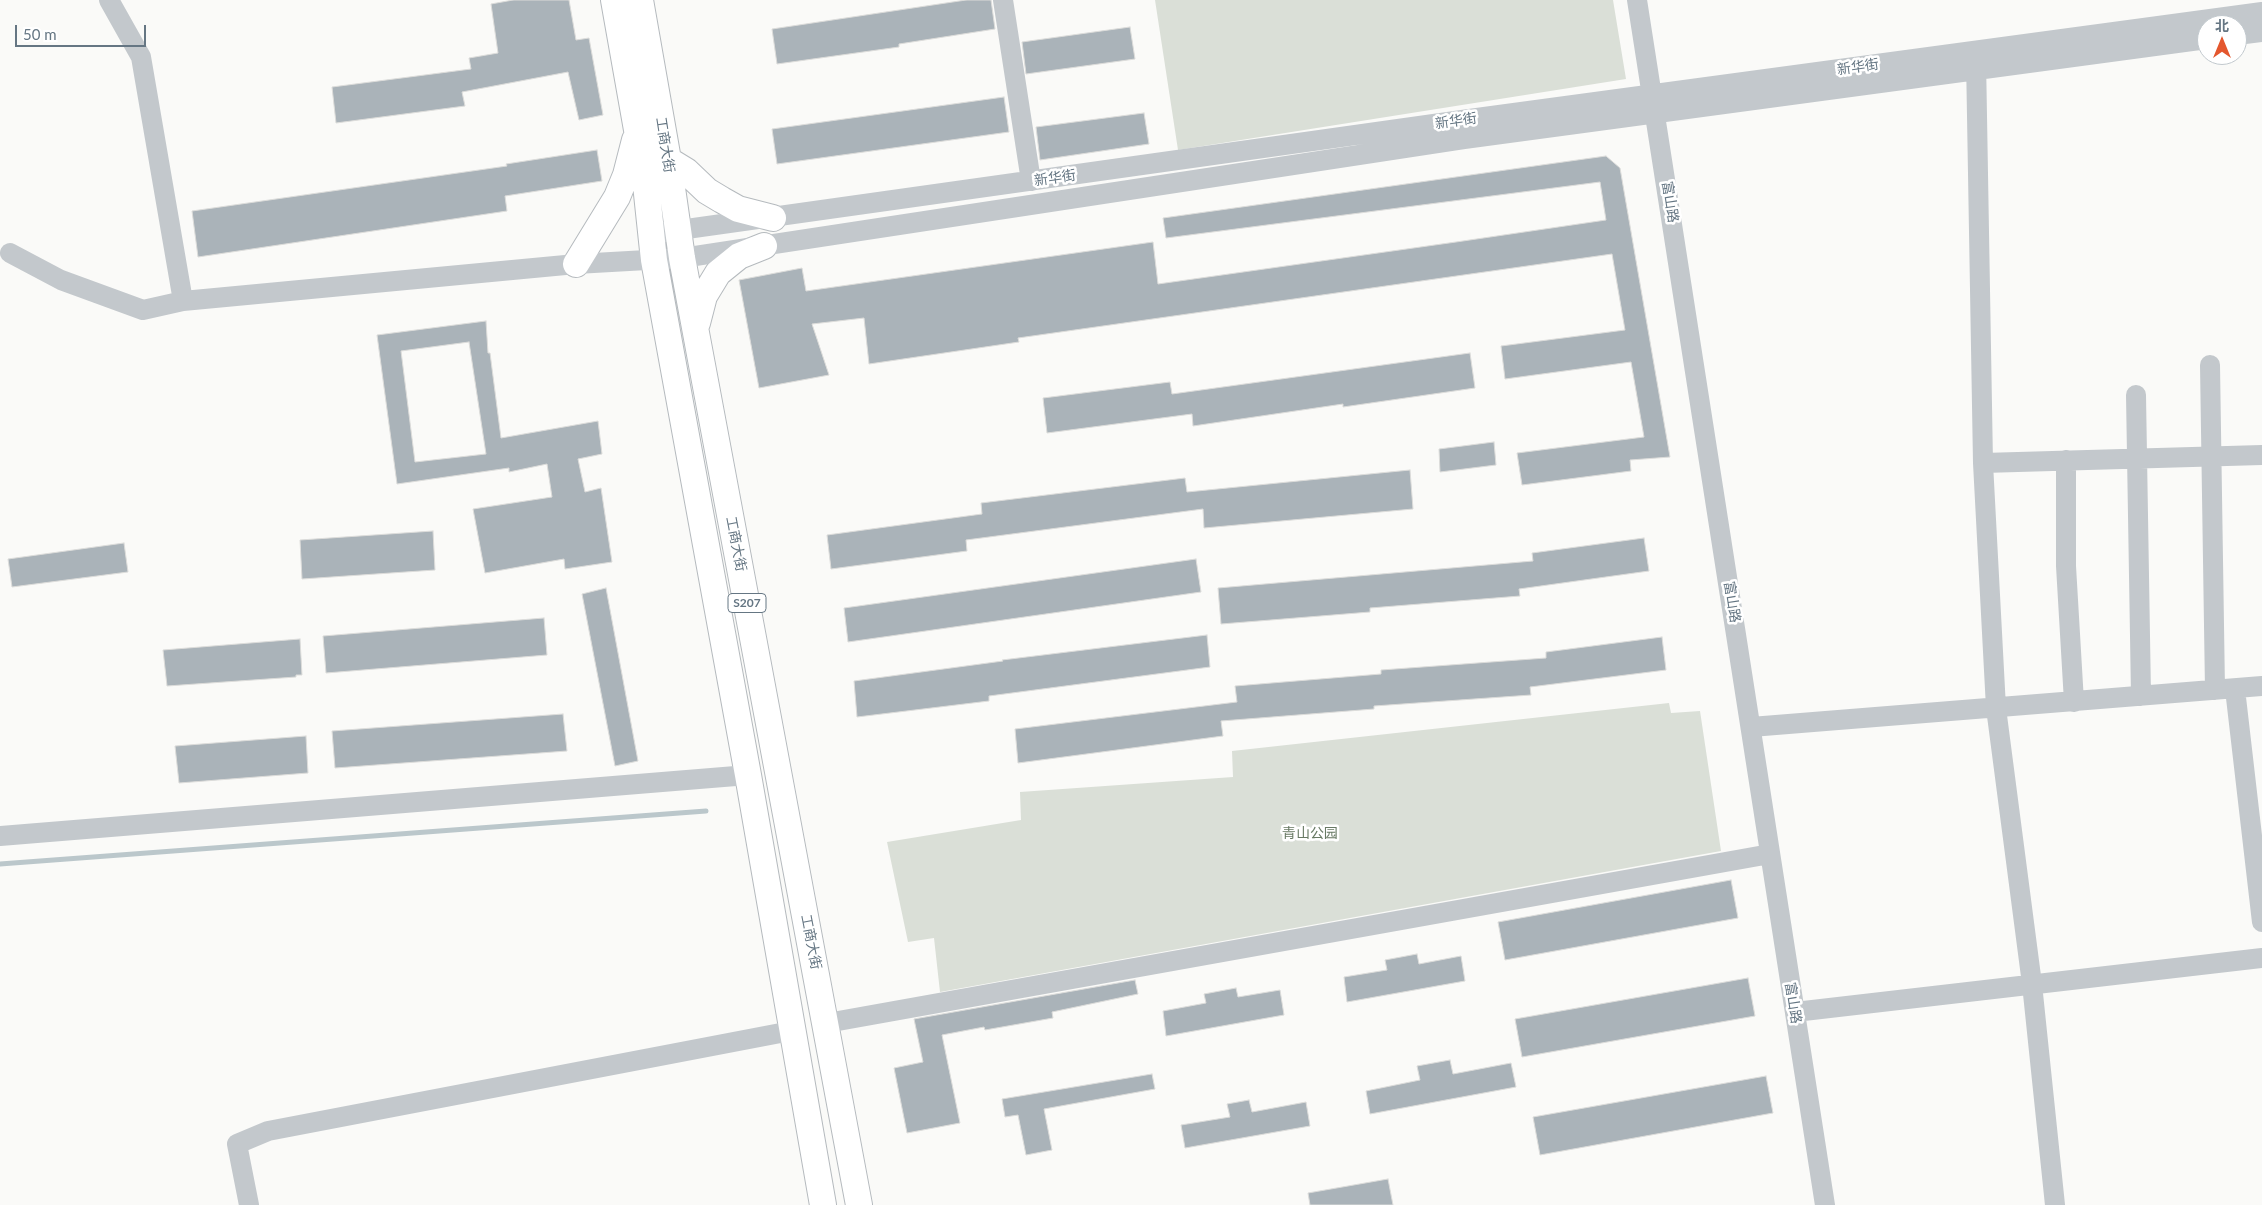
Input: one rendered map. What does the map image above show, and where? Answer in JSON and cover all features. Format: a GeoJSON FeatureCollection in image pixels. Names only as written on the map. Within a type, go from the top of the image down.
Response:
{"type":"FeatureCollection","features":[{"type":"Feature","properties":{"kind":"main road","name":"工商大街"},"geometry":{"type":"LineString","coordinates":[[614,0],[645,175],[654,260],[748,775],[791,1031],[823,1205]]}},
{"type":"Feature","properties":{"kind":"main road","name":"工商大街"},"geometry":{"type":"LineString","coordinates":[[640,0],[696,336],[860,1205]]}},
{"type":"Feature","properties":{"kind":"main road"},"geometry":{"type":"LineString","coordinates":[[576,264],[617,197],[626,175],[637,129]]}},
{"type":"Feature","properties":{"kind":"main road"},"geometry":{"type":"LineString","coordinates":[[668,160],[686,171],[707,190],[722,200],[738,208],[773,218]]}},
{"type":"Feature","properties":{"kind":"main road"},"geometry":{"type":"LineString","coordinates":[[696,336],[699,309],[714,278],[728,263],[739,256],[764,246]]}},
{"type":"Feature","properties":{"kind":"street"},"geometry":{"type":"LineString","coordinates":[[109,0],[141,57],[183,301]]}},
{"type":"Feature","properties":{"kind":"street"},"geometry":{"type":"LineString","coordinates":[[1003,0],[1031,181]]}},
{"type":"Feature","properties":{"kind":"street","name":"富山路"},"geometry":{"type":"LineString","coordinates":[[1637,0],[1825,1205]]}},
{"type":"Feature","properties":{"kind":"street","name":"新华街"},"geometry":{"type":"LineString","coordinates":[[652,234],[1031,181],[1654,104],[1976,60],[2262,12]]}},
{"type":"Feature","properties":{"kind":"street"},"geometry":{"type":"LineString","coordinates":[[2247,34],[2262,32]]}},
{"type":"Feature","properties":{"kind":"street","name":"新华街"},"geometry":{"type":"LineString","coordinates":[[1976,60],[2197,40]]}},
{"type":"Feature","properties":{"kind":"street"},"geometry":{"type":"LineString","coordinates":[[1976,60],[1983,462],[1996,708],[2032,984],[2055,1205]]}},
{"type":"Feature","properties":{"kind":"street","name":"新华街"},"geometry":{"type":"LineString","coordinates":[[10,253],[61,280],[143,310],[183,301],[576,264],[682,258],[1464,139],[1654,104]]}},
{"type":"Feature","properties":{"kind":"street"},"geometry":{"type":"LineString","coordinates":[[2210,365],[2211,456],[2225,689],[2262,922]]}},
{"type":"Feature","properties":{"kind":"street"},"geometry":{"type":"LineString","coordinates":[[2136,395],[2141,696]]}},
{"type":"Feature","properties":{"kind":"street"},"geometry":{"type":"LineString","coordinates":[[1983,462],[2262,455]]}},
{"type":"Feature","properties":{"kind":"street"},"geometry":{"type":"LineString","coordinates":[[2066,460],[2066,566],[2074,702]]}},
{"type":"Feature","properties":{"kind":"street"},"geometry":{"type":"LineString","coordinates":[[1751,727],[2262,686]]}},
{"type":"Feature","properties":{"kind":"street"},"geometry":{"type":"LineString","coordinates":[[0,836],[748,775]]}},
{"type":"Feature","properties":{"kind":"street"},"geometry":{"type":"LineString","coordinates":[[826,1023],[1770,854]]}},
{"type":"Feature","properties":{"kind":"street"},"geometry":{"type":"LineString","coordinates":[[1795,1012],[2262,958]]}},
{"type":"Feature","properties":{"kind":"street"},"geometry":{"type":"LineString","coordinates":[[249,1205],[237,1144],[268,1131],[791,1031]]}},
{"type":"Feature","properties":{"kind":"green space"},"geometry":{"type":"Polygon","coordinates":[[[1155,0],[1613,0],[1626,79],[1178,150],[1155,0]]]}},
{"type":"Feature","properties":{"kind":"green space","name":"青山公园"},"geometry":{"type":"Polygon","coordinates":[[[1669,703],[1671,713],[1700,711],[1721,851],[940,992],[934,938],[908,942],[887,842],[1021,820],[1020,792],[1233,777],[1232,751],[1669,703]]]}},
{"type":"Feature","properties":{"kind":"building"},"geometry":{"type":"Polygon","coordinates":[[[513,0],[569,0],[576,40],[589,38],[603,115],[579,120],[568,72],[462,92],[465,106],[336,123],[332,87],[471,69],[469,58],[498,53],[491,4],[513,0]]]}},
{"type":"Feature","properties":{"kind":"building"},"geometry":{"type":"Polygon","coordinates":[[[966,0],[991,0],[995,29],[899,44],[899,47],[777,64],[772,29],[966,0]]]}},
{"type":"Feature","properties":{"kind":"building"},"geometry":{"type":"Polygon","coordinates":[[[1130,27],[1135,59],[1026,74],[1022,42],[1130,27]]]}},
{"type":"Feature","properties":{"kind":"building"},"geometry":{"type":"Polygon","coordinates":[[[1004,97],[1009,132],[777,164],[772,129],[1004,97]]]}},
{"type":"Feature","properties":{"kind":"building"},"geometry":{"type":"Polygon","coordinates":[[[1144,113],[1149,144],[1040,160],[1036,127],[1144,113]]]}},
{"type":"Feature","properties":{"kind":"building"},"geometry":{"type":"Polygon","coordinates":[[[597,150],[602,181],[505,196],[507,211],[198,257],[192,211],[507,166],[506,164],[597,150]]]}},
{"type":"Feature","properties":{"kind":"building"},"geometry":{"type":"Polygon","coordinates":[[[1606,156],[1620,168],[1670,457],[1630,460],[1631,471],[1522,485],[1517,453],[1644,437],[1631,362],[1505,379],[1501,346],[1625,330],[1612,254],[1018,338],[1019,342],[869,364],[864,318],[812,324],[829,375],[759,388],[739,280],[802,268],[806,291],[1153,242],[1158,284],[1456,242],[1606,220],[1600,182],[1166,238],[1163,218],[1606,156]]]}},
{"type":"Feature","properties":{"kind":"building"},"geometry":{"type":"Polygon","coordinates":[[[486,321],[488,353],[490,353],[501,438],[598,421],[602,454],[578,459],[585,492],[601,488],[612,562],[565,569],[564,559],[485,573],[473,509],[552,497],[547,464],[509,472],[509,468],[397,484],[377,335],[486,321]],[[469,342],[401,351],[415,462],[486,454],[469,342]]]}},
{"type":"Feature","properties":{"kind":"building"},"geometry":{"type":"Polygon","coordinates":[[[1470,353],[1475,388],[1343,407],[1343,404],[1193,426],[1192,414],[1047,433],[1043,398],[1170,382],[1172,394],[1470,353]]]}},
{"type":"Feature","properties":{"kind":"building"},"geometry":{"type":"Polygon","coordinates":[[[1494,442],[1496,465],[1440,472],[1439,449],[1494,442]]]}},
{"type":"Feature","properties":{"kind":"building"},"geometry":{"type":"Polygon","coordinates":[[[1410,470],[1413,509],[1204,528],[1203,509],[966,540],[967,551],[831,569],[827,535],[982,514],[981,503],[1185,478],[1187,492],[1410,470]]]}},
{"type":"Feature","properties":{"kind":"building"},"geometry":{"type":"Polygon","coordinates":[[[433,531],[435,570],[302,579],[300,540],[433,531]]]}},
{"type":"Feature","properties":{"kind":"building"},"geometry":{"type":"Polygon","coordinates":[[[1644,538],[1649,571],[1519,589],[1520,596],[1370,608],[1370,612],[1221,624],[1218,588],[1533,561],[1532,553],[1644,538]]]}},
{"type":"Feature","properties":{"kind":"building"},"geometry":{"type":"Polygon","coordinates":[[[124,543],[128,572],[12,587],[8,559],[124,543]]]}},
{"type":"Feature","properties":{"kind":"building"},"geometry":{"type":"Polygon","coordinates":[[[1196,559],[1201,592],[848,642],[844,608],[1196,559]]]}},
{"type":"Feature","properties":{"kind":"building"},"geometry":{"type":"Polygon","coordinates":[[[606,588],[638,761],[615,766],[582,594],[606,588]]]}},
{"type":"Feature","properties":{"kind":"building"},"geometry":{"type":"Polygon","coordinates":[[[544,618],[547,655],[326,673],[323,636],[544,618]]]}},
{"type":"Feature","properties":{"kind":"building"},"geometry":{"type":"Polygon","coordinates":[[[1207,635],[1210,667],[989,696],[989,701],[857,717],[854,681],[1002,660],[1207,635]]]}},
{"type":"Feature","properties":{"kind":"building"},"geometry":{"type":"Polygon","coordinates":[[[1662,637],[1666,670],[1530,687],[1531,695],[1374,706],[1374,709],[1221,721],[1223,736],[1018,763],[1015,729],[1237,702],[1235,686],[1381,674],[1381,670],[1546,658],[1546,652],[1662,637]]]}},
{"type":"Feature","properties":{"kind":"building"},"geometry":{"type":"Polygon","coordinates":[[[300,639],[302,675],[296,675],[296,677],[167,686],[163,650],[300,639]]]}},
{"type":"Feature","properties":{"kind":"building"},"geometry":{"type":"Polygon","coordinates":[[[563,714],[567,751],[335,768],[332,731],[563,714]]]}},
{"type":"Feature","properties":{"kind":"building"},"geometry":{"type":"Polygon","coordinates":[[[306,736],[308,773],[179,783],[175,746],[306,736]]]}},
{"type":"Feature","properties":{"kind":"building"},"geometry":{"type":"Polygon","coordinates":[[[1731,880],[1738,918],[1505,960],[1498,922],[1731,880]]]}},
{"type":"Feature","properties":{"kind":"building"},"geometry":{"type":"Polygon","coordinates":[[[1417,954],[1419,964],[1461,956],[1465,981],[1347,1002],[1344,977],[1387,970],[1385,960],[1417,954]]]}},
{"type":"Feature","properties":{"kind":"building"},"geometry":{"type":"Polygon","coordinates":[[[1748,978],[1755,1016],[1522,1057],[1515,1019],[1748,978]]]}},
{"type":"Feature","properties":{"kind":"building"},"geometry":{"type":"Polygon","coordinates":[[[1135,980],[1138,994],[1052,1012],[1053,1018],[985,1030],[984,1027],[942,1035],[960,1123],[907,1133],[894,1068],[923,1062],[914,1019],[1135,980]]]}},
{"type":"Feature","properties":{"kind":"building"},"geometry":{"type":"Polygon","coordinates":[[[1236,988],[1238,997],[1280,990],[1284,1015],[1166,1036],[1163,1011],[1206,1003],[1204,994],[1236,988]]]}},
{"type":"Feature","properties":{"kind":"building"},"geometry":{"type":"Polygon","coordinates":[[[1450,1060],[1453,1074],[1511,1063],[1516,1087],[1370,1114],[1366,1091],[1420,1080],[1417,1066],[1450,1060]]]}},
{"type":"Feature","properties":{"kind":"building"},"geometry":{"type":"Polygon","coordinates":[[[1152,1074],[1155,1089],[1044,1109],[1052,1150],[1026,1155],[1018,1115],[1005,1117],[1002,1099],[1152,1074]]]}},
{"type":"Feature","properties":{"kind":"building"},"geometry":{"type":"Polygon","coordinates":[[[1766,1076],[1773,1113],[1540,1155],[1533,1117],[1766,1076]]]}},
{"type":"Feature","properties":{"kind":"building"},"geometry":{"type":"Polygon","coordinates":[[[1249,1100],[1252,1112],[1306,1102],[1310,1126],[1185,1148],[1181,1125],[1230,1117],[1227,1104],[1249,1100]]]}},
{"type":"Feature","properties":{"kind":"building"},"geometry":{"type":"Polygon","coordinates":[[[1388,1179],[1393,1205],[1310,1205],[1308,1193],[1388,1179]]]}},
{"type":"Feature","properties":{"kind":"waterway"},"geometry":{"type":"LineString","coordinates":[[0,864],[706,811]]}}]}
